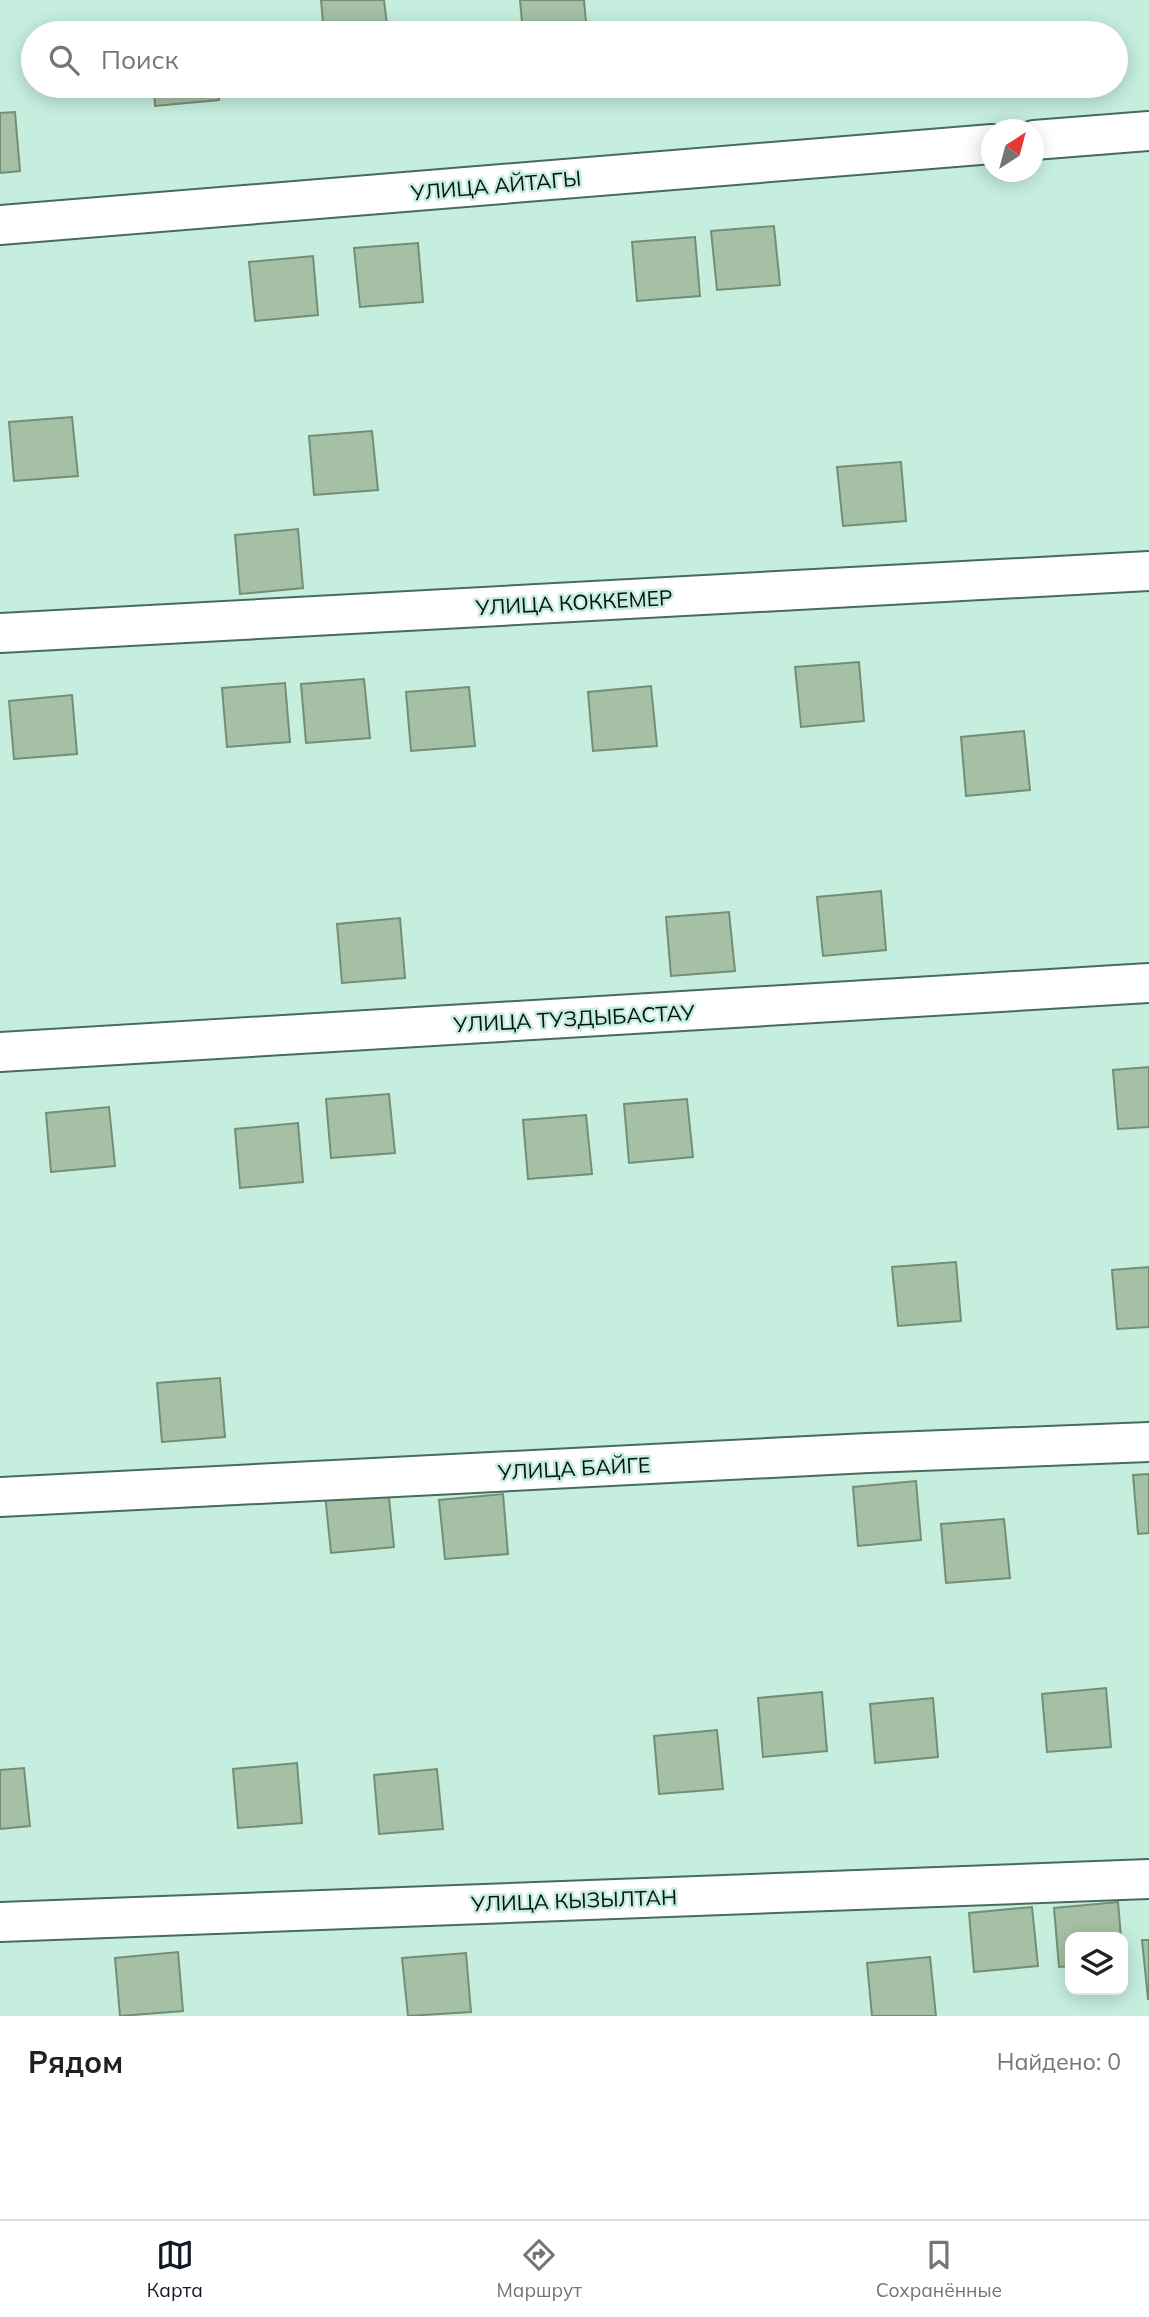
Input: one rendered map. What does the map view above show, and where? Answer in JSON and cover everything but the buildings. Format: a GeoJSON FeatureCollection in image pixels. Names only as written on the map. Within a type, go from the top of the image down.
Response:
{"type":"FeatureCollection","features":[{"type":"Feature","properties":{"kind":"street"},"geometry":{"type":"LineString","coordinates":[[1044,139],[1149,131]]}},
{"type":"Feature","properties":{"kind":"street","name":"УЛИЦА АЙТАГЫ"},"geometry":{"type":"LineString","coordinates":[[0,225],[981,145]]}},
{"type":"Feature","properties":{"kind":"street","name":"УЛИЦА КОККЕМЕР"},"geometry":{"type":"LineString","coordinates":[[0,633],[1149,571]]}},
{"type":"Feature","properties":{"kind":"street","name":"УЛИЦА ТУЗДЫБАСТАУ"},"geometry":{"type":"LineString","coordinates":[[0,1052],[1149,983]]}},
{"type":"Feature","properties":{"kind":"street","name":"УЛИЦА БАЙГЕ"},"geometry":{"type":"LineString","coordinates":[[0,1497],[868,1453],[1149,1443]]}},
{"type":"Feature","properties":{"kind":"street","name":"УЛИЦА КЫЗЫЛТАН"},"geometry":{"type":"LineString","coordinates":[[0,1922],[1149,1879]]}}]}
